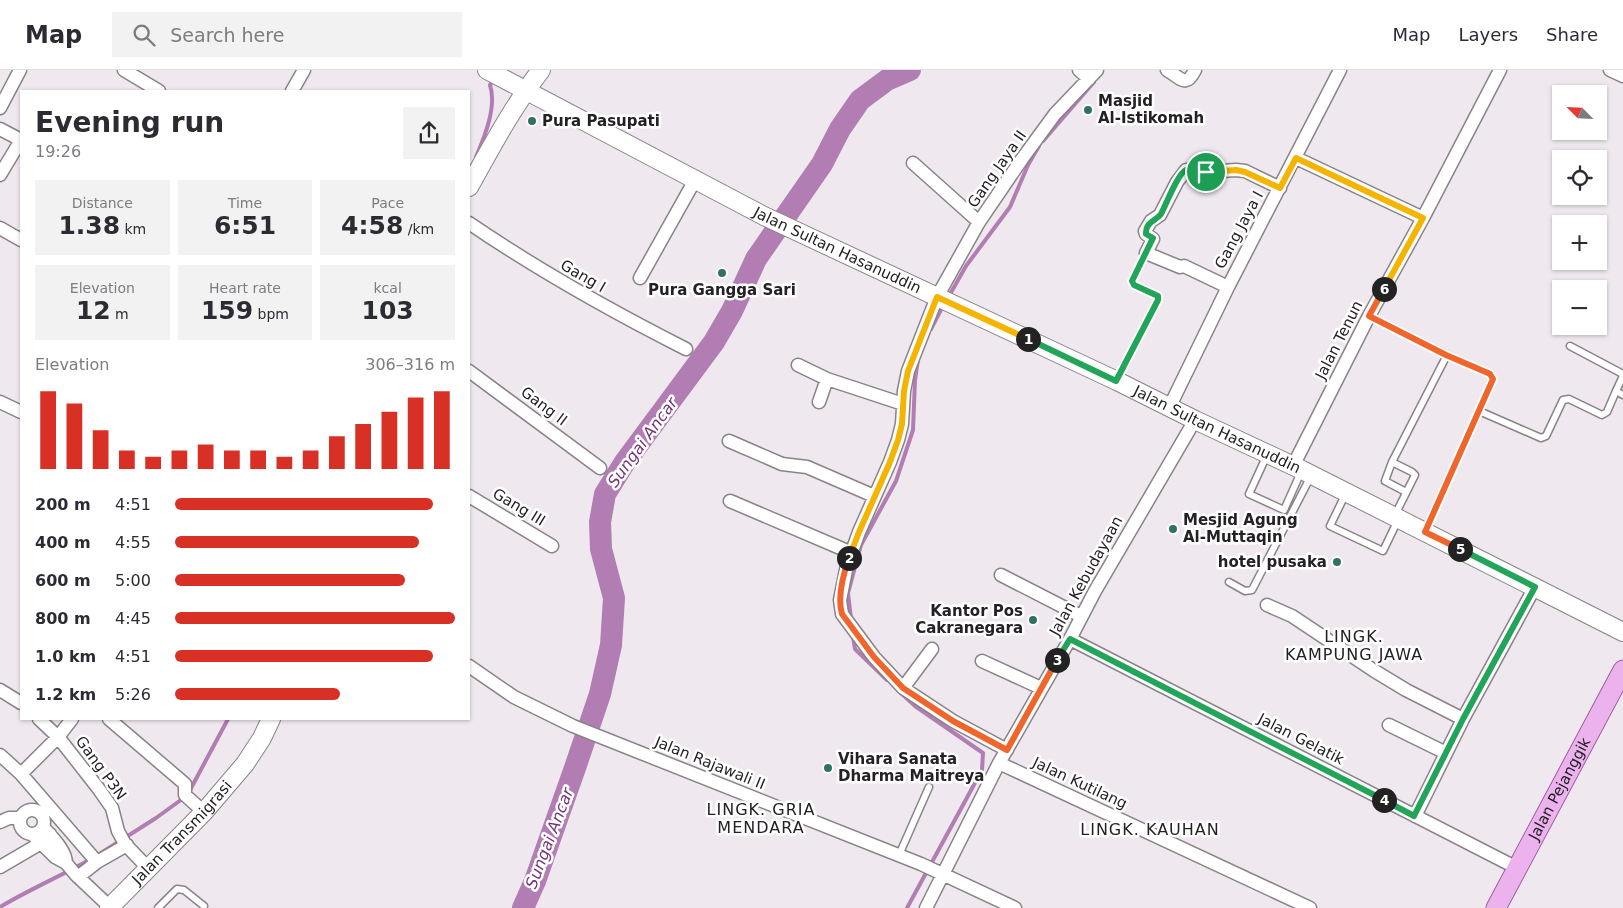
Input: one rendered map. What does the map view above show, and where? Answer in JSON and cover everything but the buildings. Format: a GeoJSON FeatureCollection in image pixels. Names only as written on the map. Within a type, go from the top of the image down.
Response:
{"type":"FeatureCollection","features":[{"type":"Feature","properties":{"kind":"main road"},"geometry":{"type":"LineString","coordinates":[[470,185],[502,126],[525,91],[542,70]]}},
{"type":"Feature","properties":{"kind":"main road","name":"Jalan Sultan Hasanuddin"},"geometry":{"type":"LineString","coordinates":[[493,73],[764,216],[961,307],[1302,470],[1623,632]]}},
{"type":"Feature","properties":{"kind":"main road","name":"Jalan Pejanggik"},"geometry":{"type":"LineString","coordinates":[[1496,908],[1623,670]]}},
{"type":"Feature","properties":{"kind":"main road","name":"Jalan Transmigrasi"},"geometry":{"type":"LineString","coordinates":[[110,908],[204,812],[252,754],[270,720]]}},
{"type":"Feature","properties":{"kind":"street"},"geometry":{"type":"LineString","coordinates":[[0,108],[20,70]]}},
{"type":"Feature","properties":{"kind":"street"},"geometry":{"type":"LineString","coordinates":[[124,70],[158,90]]}},
{"type":"Feature","properties":{"kind":"street"},"geometry":{"type":"LineString","coordinates":[[293,90],[304,70]]}},
{"type":"Feature","properties":{"kind":"street"},"geometry":{"type":"LineString","coordinates":[[1079,70],[1093,74]]}},
{"type":"Feature","properties":{"kind":"street"},"geometry":{"type":"LineString","coordinates":[[1167,70],[1188,81],[1195,70]]}},
{"type":"Feature","properties":{"kind":"street","name":"Gang Jaya I"},"geometry":{"type":"LineString","coordinates":[[1169,408],[1228,287],[1340,70]]}},
{"type":"Feature","properties":{"kind":"street","name":"Jalan Tenun"},"geometry":{"type":"LineString","coordinates":[[1302,470],[1369,316],[1423,218],[1500,70]]}},
{"type":"Feature","properties":{"kind":"street"},"geometry":{"type":"LineString","coordinates":[[1610,70],[1623,76]]}},
{"type":"Feature","properties":{"kind":"street","name":"Gang Jaya II"},"geometry":{"type":"LineString","coordinates":[[903,688],[874,657],[842,614],[840,600],[843,580],[874,496],[898,440],[902,424],[908,371],[940,298],[980,222],[1046,126],[1093,74]]}},
{"type":"Feature","properties":{"kind":"street"},"geometry":{"type":"LineString","coordinates":[[0,129],[20,139]]}},
{"type":"Feature","properties":{"kind":"street"},"geometry":{"type":"LineString","coordinates":[[0,175],[20,142]]}},
{"type":"Feature","properties":{"kind":"street"},"geometry":{"type":"LineString","coordinates":[[1296,158],[1423,218]]}},
{"type":"Feature","properties":{"kind":"street"},"geometry":{"type":"LineString","coordinates":[[913,162],[980,222]]}},
{"type":"Feature","properties":{"kind":"street"},"geometry":{"type":"LineString","coordinates":[[1228,287],[1184,266],[1180,267],[1146,253],[1153,238],[1146,234],[1145,231],[1151,221],[1160,215],[1177,182],[1186,170],[1206,172],[1236,170],[1245,172],[1280,188]]}},
{"type":"Feature","properties":{"kind":"street"},"geometry":{"type":"LineString","coordinates":[[640,278],[695,180]]}},
{"type":"Feature","properties":{"kind":"street","name":"Gang I"},"geometry":{"type":"LineString","coordinates":[[470,224],[549,275],[592,300],[686,349]]}},
{"type":"Feature","properties":{"kind":"street"},"geometry":{"type":"LineString","coordinates":[[0,228],[20,239]]}},
{"type":"Feature","properties":{"kind":"street"},"geometry":{"type":"LineString","coordinates":[[798,365],[827,379],[903,404]]}},
{"type":"Feature","properties":{"kind":"street","name":"Gang II"},"geometry":{"type":"LineString","coordinates":[[470,372],[600,468]]}},
{"type":"Feature","properties":{"kind":"street"},"geometry":{"type":"LineString","coordinates":[[818,402],[827,379]]}},
{"type":"Feature","properties":{"kind":"street"},"geometry":{"type":"LineString","coordinates":[[0,402],[20,412]]}},
{"type":"Feature","properties":{"kind":"street","name":"Jalan Kebudayaan"},"geometry":{"type":"LineString","coordinates":[[926,908],[940,873],[999,763],[1070,639],[1081,616],[1195,420]]}},
{"type":"Feature","properties":{"kind":"street"},"geometry":{"type":"LineString","coordinates":[[729,441],[782,464],[808,467],[874,496]]}},
{"type":"Feature","properties":{"kind":"street","name":"Gang III"},"geometry":{"type":"LineString","coordinates":[[470,497],[552,546]]}},
{"type":"Feature","properties":{"kind":"street"},"geometry":{"type":"LineString","coordinates":[[730,502],[852,553]]}},
{"type":"Feature","properties":{"kind":"street"},"geometry":{"type":"LineString","coordinates":[[1001,575],[1081,616]]}},
{"type":"Feature","properties":{"kind":"street"},"geometry":{"type":"LineString","coordinates":[[1414,816],[1463,719],[1535,587]]}},
{"type":"Feature","properties":{"kind":"street"},"geometry":{"type":"LineString","coordinates":[[1267,605],[1292,616],[1406,690],[1463,719]]}},
{"type":"Feature","properties":{"kind":"street","name":"Jalan Gelatik"},"geometry":{"type":"LineString","coordinates":[[1070,639],[1517,868]]}},
{"type":"Feature","properties":{"kind":"street"},"geometry":{"type":"LineString","coordinates":[[932,649],[903,688],[953,721],[1007,750]]}},
{"type":"Feature","properties":{"kind":"street"},"geometry":{"type":"LineString","coordinates":[[982,661],[1041,688]]}},
{"type":"Feature","properties":{"kind":"street","name":"Jalan Rajawali II"},"geometry":{"type":"LineString","coordinates":[[470,667],[514,697],[573,726],[921,864],[1015,908]]}},
{"type":"Feature","properties":{"kind":"street"},"geometry":{"type":"LineString","coordinates":[[0,690],[20,702]]}},
{"type":"Feature","properties":{"kind":"street","name":"Gang P3N"},"geometry":{"type":"LineString","coordinates":[[40,720],[58,737],[112,808],[118,832],[126,844],[148,868]]}},
{"type":"Feature","properties":{"kind":"street"},"geometry":{"type":"LineString","coordinates":[[22,774],[58,737],[71,720]]}},
{"type":"Feature","properties":{"kind":"street"},"geometry":{"type":"LineString","coordinates":[[110,720],[185,784],[187,797],[204,812]]}},
{"type":"Feature","properties":{"kind":"street"},"geometry":{"type":"LineString","coordinates":[[1388,725],[1446,753]]}},
{"type":"Feature","properties":{"kind":"street"},"geometry":{"type":"LineString","coordinates":[[0,755],[22,774],[92,857]]}},
{"type":"Feature","properties":{"kind":"street","name":"Jalan Kutilang"},"geometry":{"type":"LineString","coordinates":[[999,763],[1310,908]]}},
{"type":"Feature","properties":{"kind":"street"},"geometry":{"type":"LineString","coordinates":[[42,834],[26,833],[22,829],[19,823],[24,812],[35,810],[43,816],[42,834],[55,858],[66,864],[110,908]]}},
{"type":"Feature","properties":{"kind":"street"},"geometry":{"type":"LineString","coordinates":[[1,818],[20,818]]}},
{"type":"Feature","properties":{"kind":"street"},"geometry":{"type":"LineString","coordinates":[[0,867],[42,834]]}},
{"type":"Feature","properties":{"kind":"street"},"geometry":{"type":"LineString","coordinates":[[77,876],[92,857],[126,844]]}},
{"type":"Feature","properties":{"kind":"lane"},"geometry":{"type":"LineString","coordinates":[[1116,381],[1158,300],[1158,296],[1134,285],[1132,281],[1146,253]]}},
{"type":"Feature","properties":{"kind":"lane"},"geometry":{"type":"LineString","coordinates":[[1369,316],[1446,355],[1488,373],[1493,379],[1425,532]]}},
{"type":"Feature","properties":{"kind":"lane"},"geometry":{"type":"LineString","coordinates":[[1479,411],[1540,438],[1546,436],[1565,399],[1569,399],[1602,415],[1607,412],[1623,376],[1621,372],[1570,346]]}},
{"type":"Feature","properties":{"kind":"lane"},"geometry":{"type":"LineString","coordinates":[[1406,492],[1385,482],[1392,462],[1446,355]]}},
{"type":"Feature","properties":{"kind":"lane"},"geometry":{"type":"LineString","coordinates":[[1616,391],[1623,395]]}},
{"type":"Feature","properties":{"kind":"lane"},"geometry":{"type":"LineString","coordinates":[[1267,454],[1250,494],[1284,510],[1302,470]]}},
{"type":"Feature","properties":{"kind":"lane"},"geometry":{"type":"LineString","coordinates":[[1346,492],[1330,526],[1383,551],[1406,492],[1415,475],[1392,462]]}},
{"type":"Feature","properties":{"kind":"lane"},"geometry":{"type":"LineString","coordinates":[[1229,582],[1245,591],[1252,590],[1302,470]]}},
{"type":"Feature","properties":{"kind":"lane"},"geometry":{"type":"LineString","coordinates":[[899,855],[929,787]]}},
{"type":"Feature","properties":{"kind":"lane"},"geometry":{"type":"LineString","coordinates":[[158,908],[177,889],[184,890],[204,906]]}},
{"type":"Feature","properties":{"kind":"waterway","name":"Sungai Ancar"},"geometry":{"type":"LineString","coordinates":[[523,908],[535,881],[600,694],[611,645],[614,598],[601,549],[600,522],[605,494],[625,462],[714,342],[732,311],[756,259],[822,164],[840,129],[860,100],[887,80],[910,70]]}},
{"type":"Feature","properties":{"kind":"waterway"},"geometry":{"type":"LineString","coordinates":[[476,157],[489,121],[492,102],[490,85],[494,78]]}},
{"type":"Feature","properties":{"kind":"waterway"},"geometry":{"type":"LineString","coordinates":[[1043,141],[1094,82]]}},
{"type":"Feature","properties":{"kind":"waterway"},"geometry":{"type":"LineString","coordinates":[[949,296],[966,266],[1010,207],[1028,165],[1039,146]]}},
{"type":"Feature","properties":{"kind":"waterway"},"geometry":{"type":"LineString","coordinates":[[931,329],[944,304]]}},
{"type":"Feature","properties":{"kind":"waterway"},"geometry":{"type":"LineString","coordinates":[[851,619],[848,593],[861,545],[896,481],[913,430],[915,380],[918,360]]}},
{"type":"Feature","properties":{"kind":"waterway"},"geometry":{"type":"LineString","coordinates":[[853,636],[855,649],[887,680]]}},
{"type":"Feature","properties":{"kind":"waterway"},"geometry":{"type":"LineString","coordinates":[[901,693],[915,706],[983,753],[982,770],[907,908]]}},
{"type":"Feature","properties":{"kind":"waterway"},"geometry":{"type":"LineString","coordinates":[[189,792],[227,720]]}},
{"type":"Feature","properties":{"kind":"waterway"},"geometry":{"type":"LineString","coordinates":[[101,853],[185,797]]}},
{"type":"Feature","properties":{"kind":"waterway"},"geometry":{"type":"LineString","coordinates":[[0,907],[91,859]]}},
{"type":"Feature","properties":{"kind":"place","name":"Masjid Al-Istikomah"},"geometry":{"type":"Point","coordinates":[1088,110]}},
{"type":"Feature","properties":{"kind":"place","name":"Pura Pasupati"},"geometry":{"type":"Point","coordinates":[532,121]}},
{"type":"Feature","properties":{"kind":"place","name":"Pura Gangga Sari"},"geometry":{"type":"Point","coordinates":[722,273]}},
{"type":"Feature","properties":{"kind":"place","name":"Mesjid Agung Al-Muttaqin"},"geometry":{"type":"Point","coordinates":[1173,529]}},
{"type":"Feature","properties":{"kind":"place","name":"hotel pusaka"},"geometry":{"type":"Point","coordinates":[1337,562]}},
{"type":"Feature","properties":{"kind":"place","name":"Kantor Pos Cakranegara"},"geometry":{"type":"Point","coordinates":[1033,620]}},
{"type":"Feature","properties":{"kind":"place","name":"Vihara Sanata Dharma Maitreya"},"geometry":{"type":"Point","coordinates":[828,768]}},
{"type":"Feature","properties":{"kind":"district","name":"LINGK. KAMPUNG JAWA"},"geometry":{"type":"Point","coordinates":[1354,645]}},
{"type":"Feature","properties":{"kind":"district","name":"LINGK. GRIA MENDARA"},"geometry":{"type":"Point","coordinates":[761,818]}},
{"type":"Feature","properties":{"kind":"district","name":"LINGK. KAUHAN"},"geometry":{"type":"Point","coordinates":[1150,829]}},
{"type":"Feature","properties":{"kind":"route"},"geometry":{"type":"LineString","coordinates":[[1296,158],[1423,218],[1369,316],[1446,355],[1490,374],[1493,379],[1425,532],[1535,587],[1463,719],[1414,816],[1070,639],[1007,750],[953,721],[903,688],[874,657],[842,614],[840,608],[843,580],[847,565],[898,440],[902,424],[904,391],[908,371],[937,297],[1116,381],[1158,300],[1158,296],[1132,283],[1153,238],[1145,234],[1145,231],[1151,221],[1160,215],[1177,182],[1186,170],[1206,172],[1236,170],[1245,172],[1280,188],[1296,158]]}}]}
